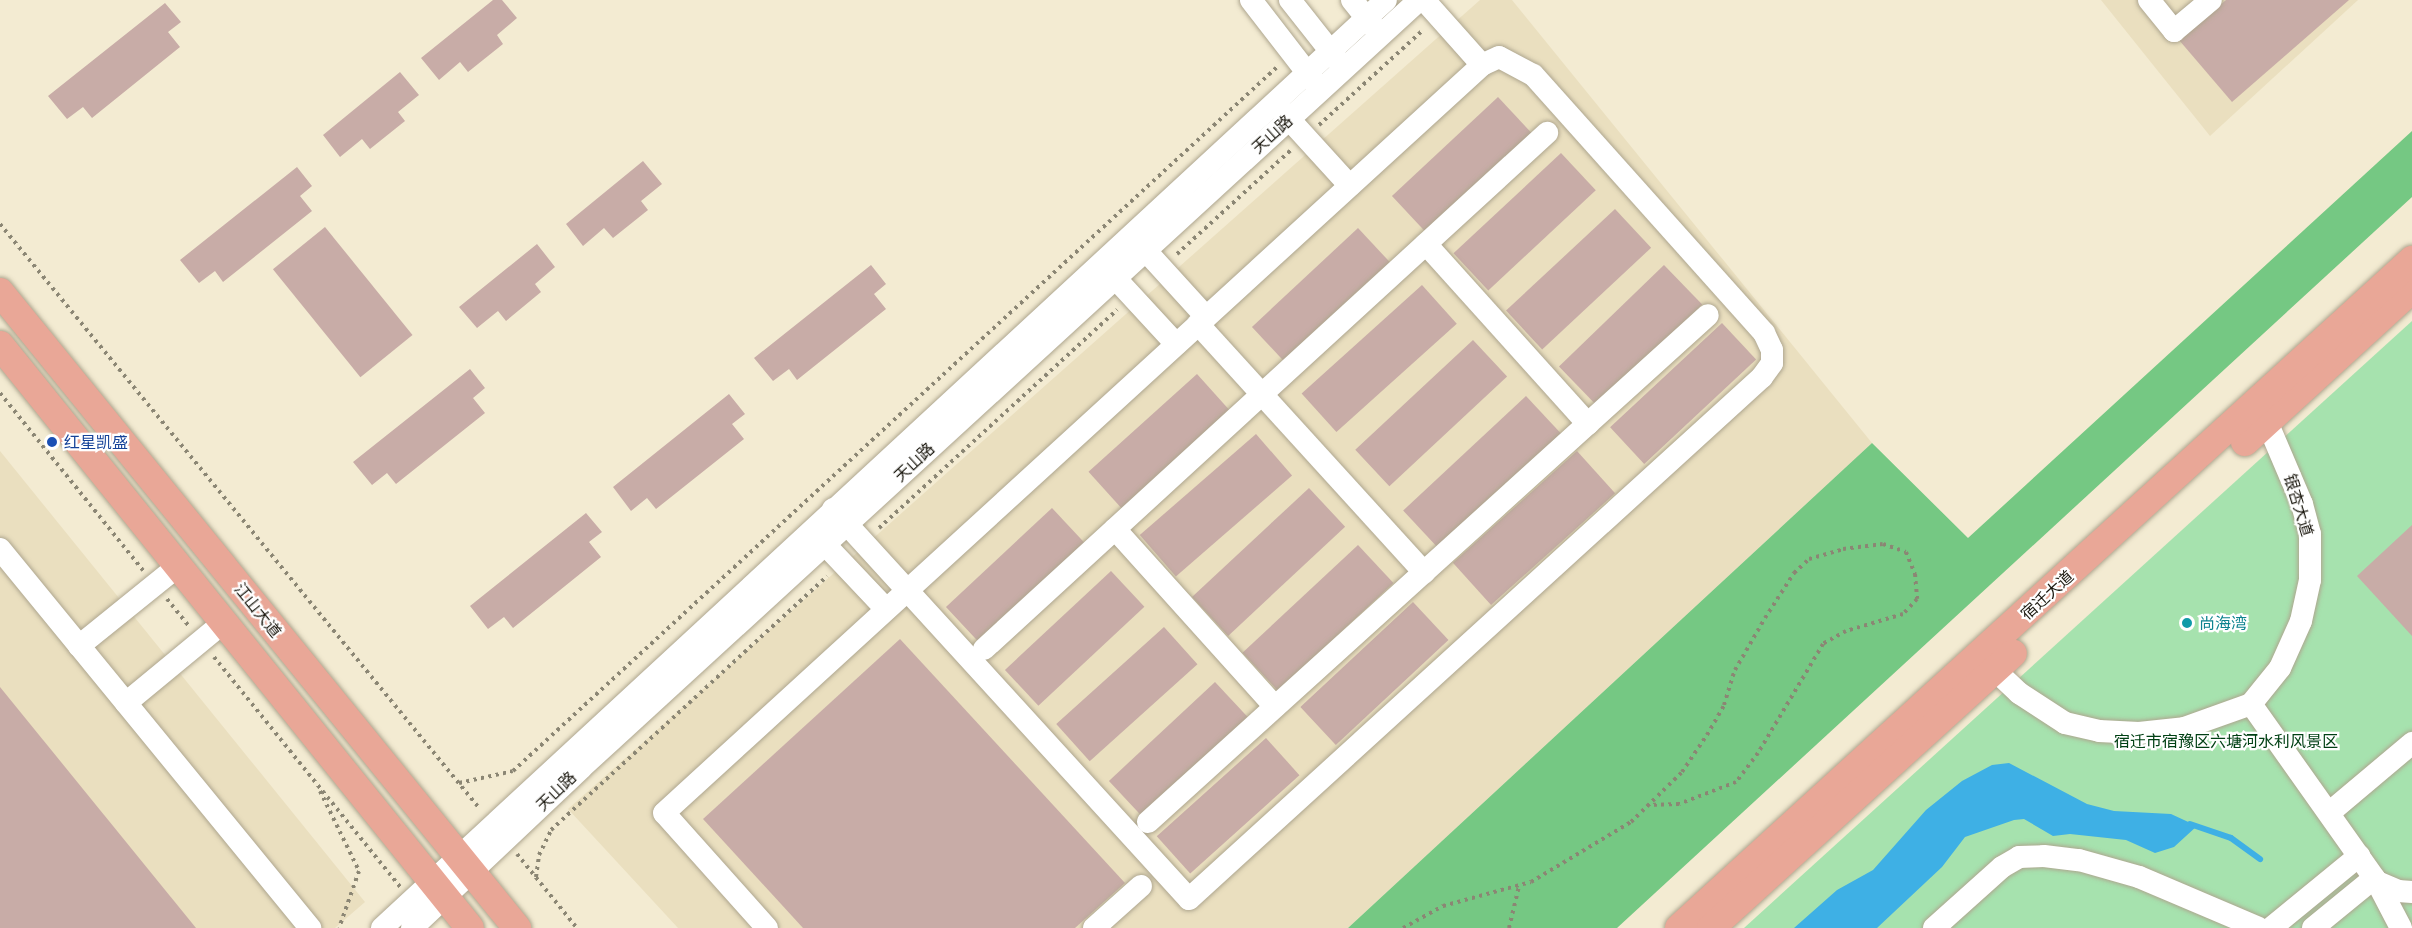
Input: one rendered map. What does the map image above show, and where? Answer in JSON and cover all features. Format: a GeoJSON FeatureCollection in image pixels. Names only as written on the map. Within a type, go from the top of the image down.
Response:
{"type":"FeatureCollection","features":[{"type":"Feature","properties":{"kind":"main road","name":"宿迁大道"},"geometry":{"type":"LineString","coordinates":[[2261,414],[2412,260]]}},
{"type":"Feature","properties":{"kind":"main road","name":"宿迁大道"},"geometry":{"type":"LineString","coordinates":[[1680,928],[1987,663],[2261,414],[2412,289]]}},
{"type":"Feature","properties":{"kind":"main road","name":"江山大道"},"geometry":{"type":"LineString","coordinates":[[0,292],[517,928]]}},
{"type":"Feature","properties":{"kind":"main road"},"geometry":{"type":"LineString","coordinates":[[0,345],[223,623],[430,894],[470,928]]}},
{"type":"Feature","properties":{"kind":"main road","name":"宿迁大道"},"geometry":{"type":"LineString","coordinates":[[1711,928],[1987,663]]}},
{"type":"Feature","properties":{"kind":"street"},"geometry":{"type":"LineString","coordinates":[[1251,0],[1321,90]]}},
{"type":"Feature","properties":{"kind":"street"},"geometry":{"type":"LineString","coordinates":[[1290,0],[1344,69]]}},
{"type":"Feature","properties":{"kind":"street"},"geometry":{"type":"LineString","coordinates":[[1352,0],[1380,35]]}},
{"type":"Feature","properties":{"kind":"street","name":"天山路"},"geometry":{"type":"LineString","coordinates":[[382,928],[466,866],[1107,270],[1130,234],[1386,0]]}},
{"type":"Feature","properties":{"kind":"street"},"geometry":{"type":"LineString","coordinates":[[2149,0],[2174,32],[2211,0]]}},
{"type":"Feature","properties":{"kind":"street"},"geometry":{"type":"LineString","coordinates":[[1418,5],[1482,65]]}},
{"type":"Feature","properties":{"kind":"street","name":"天山路"},"geometry":{"type":"LineString","coordinates":[[1107,270],[1145,251],[1380,35],[1418,5]]}},
{"type":"Feature","properties":{"kind":"street"},"geometry":{"type":"LineString","coordinates":[[767,928],[664,813],[908,590],[1202,320],[1482,65],[1499,57],[1517,64],[1565,111],[1764,333],[1772,350],[1772,363],[1762,377],[1189,899],[908,590],[840,517]]}},
{"type":"Feature","properties":{"kind":"street"},"geometry":{"type":"LineString","coordinates":[[1274,102],[1350,186]]}},
{"type":"Feature","properties":{"kind":"street"},"geometry":{"type":"LineString","coordinates":[[984,649],[1546,133]]}},
{"type":"Feature","properties":{"kind":"street"},"geometry":{"type":"LineString","coordinates":[[1130,234],[1162,269],[1262,394],[1424,572]]}},
{"type":"Feature","properties":{"kind":"street"},"geometry":{"type":"LineString","coordinates":[[1426,243],[1588,424]]}},
{"type":"Feature","properties":{"kind":"street"},"geometry":{"type":"LineString","coordinates":[[1107,270],[1176,344]]}},
{"type":"Feature","properties":{"kind":"street"},"geometry":{"type":"LineString","coordinates":[[1148,822],[1708,315]]}},
{"type":"Feature","properties":{"kind":"street","name":"银杏大道"},"geometry":{"type":"LineString","coordinates":[[2251,704],[2280,668],[2301,621],[2310,580],[2307,524],[2261,414]]}},
{"type":"Feature","properties":{"kind":"street"},"geometry":{"type":"LineString","coordinates":[[1115,529],[1275,707]]}},
{"type":"Feature","properties":{"kind":"street"},"geometry":{"type":"LineString","coordinates":[[818,537],[886,609]]}},
{"type":"Feature","properties":{"kind":"street"},"geometry":{"type":"LineString","coordinates":[[0,549],[310,928]]}},
{"type":"Feature","properties":{"kind":"street"},"geometry":{"type":"LineString","coordinates":[[79,646],[177,567]]}},
{"type":"Feature","properties":{"kind":"street"},"geometry":{"type":"LineString","coordinates":[[126,703],[223,623]]}},
{"type":"Feature","properties":{"kind":"street"},"geometry":{"type":"LineString","coordinates":[[1987,663],[2019,693],[2065,723],[2099,731],[2139,733],[2184,728],[2251,704],[2359,856],[2390,886],[2412,917]]}},
{"type":"Feature","properties":{"kind":"street"},"geometry":{"type":"LineString","coordinates":[[2328,813],[2412,743]]}},
{"type":"Feature","properties":{"kind":"street"},"geometry":{"type":"LineString","coordinates":[[1934,928],[2002,867],[2019,857],[2044,856],[2079,860],[2139,877],[2259,928]]}},
{"type":"Feature","properties":{"kind":"street"},"geometry":{"type":"LineString","coordinates":[[2271,928],[2359,856]]}},
{"type":"Feature","properties":{"kind":"street"},"geometry":{"type":"LineString","coordinates":[[1094,928],[1141,886]]}},
{"type":"Feature","properties":{"kind":"street"},"geometry":{"type":"LineString","coordinates":[[2313,928],[2390,886]]}},
{"type":"Feature","properties":{"kind":"street"},"geometry":{"type":"LineString","coordinates":[[2390,886],[2401,928]]}},
{"type":"Feature","properties":{"kind":"street","name":"天山路"},"geometry":{"type":"LineString","coordinates":[[412,928],[430,894]]}},
{"type":"Feature","properties":{"kind":"path"},"geometry":{"type":"LineString","coordinates":[[1162,269],[1305,137],[1418,5]]}},
{"type":"Feature","properties":{"kind":"path"},"geometry":{"type":"LineString","coordinates":[[459,783],[513,771],[1292,54]]}},
{"type":"Feature","properties":{"kind":"path"},"geometry":{"type":"LineString","coordinates":[[0,224],[577,928]]}},
{"type":"Feature","properties":{"kind":"path"},"geometry":{"type":"LineString","coordinates":[[863,542],[1132,296]]}},
{"type":"Feature","properties":{"kind":"path"},"geometry":{"type":"LineString","coordinates":[[0,393],[315,782],[430,894]]}},
{"type":"Feature","properties":{"kind":"path"},"geometry":{"type":"LineString","coordinates":[[1403,928],[1443,906],[1519,885],[1579,856],[1631,822],[1648,805],[1682,772],[1724,705],[1735,670],[1794,573],[1809,559],[1844,549],[1883,544],[1906,552],[1915,574],[1917,599],[1903,614],[1846,631],[1823,644],[1758,753],[1736,782],[1679,804],[1648,805]]}},
{"type":"Feature","properties":{"kind":"path"},"geometry":{"type":"LineString","coordinates":[[536,877],[539,855],[550,830],[842,562]]}},
{"type":"Feature","properties":{"kind":"path"},"geometry":{"type":"LineString","coordinates":[[315,782],[359,871],[339,928]]}},
{"type":"Feature","properties":{"kind":"path"},"geometry":{"type":"LineString","coordinates":[[1509,928],[1519,885]]}},
{"type":"Feature","properties":{"kind":"shaded area"},"geometry":{"type":"Polygon","coordinates":[[[1480,0],[1512,0],[1872,443],[1348,928],[678,928],[568,809],[1480,0]]]}},
{"type":"Feature","properties":{"kind":"shaded area"},"geometry":{"type":"Polygon","coordinates":[[[2101,0],[2358,0],[2210,136],[2101,0]]]}},
{"type":"Feature","properties":{"kind":"shaded area"},"geometry":{"type":"Polygon","coordinates":[[[0,451],[365,902],[335,928],[0,928],[0,451]]]}},
{"type":"Feature","properties":{"kind":"green space"},"geometry":{"type":"Polygon","coordinates":[[[2412,131],[2412,197],[1617,928],[1348,928],[1872,443],[1968,538],[2412,131]]]}},
{"type":"Feature","properties":{"kind":"green space","name":"宿迁市宿豫区六塘河水利风景区"},"geometry":{"type":"Polygon","coordinates":[[[2412,321],[2412,928],[1744,928],[2412,321]]]}},
{"type":"Feature","properties":{"kind":"water"},"geometry":{"type":"Polygon","coordinates":[[[2009,763],[2087,804],[2114,811],[2171,814],[2197,826],[2174,847],[2155,853],[2126,840],[2070,834],[2053,836],[2024,819],[2014,820],[1965,837],[1942,867],[1877,928],[1794,928],[1837,890],[1873,870],[1926,810],[1962,781],[1992,765],[2009,763]]]}},
{"type":"Feature","properties":{"kind":"building"},"geometry":{"type":"Polygon","coordinates":[[[493,0],[502,0],[517,18],[497,35],[503,44],[468,72],[460,62],[439,80],[421,58],[493,0]]]}},
{"type":"Feature","properties":{"kind":"building"},"geometry":{"type":"Polygon","coordinates":[[[2226,0],[2349,0],[2232,102],[2179,40],[2226,0]]]}},
{"type":"Feature","properties":{"kind":"building"},"geometry":{"type":"Polygon","coordinates":[[[165,3],[181,22],[168,32],[180,47],[92,118],[83,107],[67,119],[48,96],[165,3]]]}},
{"type":"Feature","properties":{"kind":"building"},"geometry":{"type":"Polygon","coordinates":[[[400,72],[419,95],[398,112],[405,121],[370,149],[362,139],[340,157],[323,135],[400,72]]]}},
{"type":"Feature","properties":{"kind":"building"},"geometry":{"type":"Polygon","coordinates":[[[1498,97],[1531,133],[1425,232],[1392,196],[1498,97]]]}},
{"type":"Feature","properties":{"kind":"building"},"geometry":{"type":"Polygon","coordinates":[[[1561,153],[1596,190],[1488,291],[1453,253],[1561,153]]]}},
{"type":"Feature","properties":{"kind":"building"},"geometry":{"type":"Polygon","coordinates":[[[643,161],[662,184],[641,201],[648,210],[613,238],[604,228],[583,246],[566,224],[643,161]]]}},
{"type":"Feature","properties":{"kind":"building"},"geometry":{"type":"Polygon","coordinates":[[[297,167],[312,186],[300,196],[312,211],[223,282],[215,271],[199,283],[180,260],[297,167]]]}},
{"type":"Feature","properties":{"kind":"building"},"geometry":{"type":"Polygon","coordinates":[[[1615,209],[1651,248],[1542,349],[1506,311],[1615,209]]]}},
{"type":"Feature","properties":{"kind":"building"},"geometry":{"type":"Polygon","coordinates":[[[325,227],[412,335],[360,377],[273,269],[325,227]]]}},
{"type":"Feature","properties":{"kind":"building"},"geometry":{"type":"Polygon","coordinates":[[[1358,228],[1391,264],[1285,363],[1252,327],[1358,228]]]}},
{"type":"Feature","properties":{"kind":"building"},"geometry":{"type":"Polygon","coordinates":[[[537,244],[555,267],[535,284],[541,292],[506,321],[498,311],[477,328],[459,307],[537,244]]]}},
{"type":"Feature","properties":{"kind":"building"},"geometry":{"type":"Polygon","coordinates":[[[871,265],[886,284],[874,294],[886,309],[797,380],[789,369],[773,381],[754,358],[871,265]]]}},
{"type":"Feature","properties":{"kind":"building"},"geometry":{"type":"Polygon","coordinates":[[[1664,265],[1702,305],[1597,406],[1559,366],[1664,265]]]}},
{"type":"Feature","properties":{"kind":"building"},"geometry":{"type":"Polygon","coordinates":[[[1422,285],[1457,324],[1336,432],[1302,393],[1422,285]]]}},
{"type":"Feature","properties":{"kind":"building"},"geometry":{"type":"Polygon","coordinates":[[[1722,323],[1756,360],[1644,464],[1610,427],[1722,323]]]}},
{"type":"Feature","properties":{"kind":"building"},"geometry":{"type":"Polygon","coordinates":[[[1473,340],[1507,377],[1389,486],[1355,450],[1473,340]]]}},
{"type":"Feature","properties":{"kind":"building"},"geometry":{"type":"Polygon","coordinates":[[[470,369],[485,388],[473,398],[485,413],[396,484],[387,473],[372,485],[353,462],[470,369]]]}},
{"type":"Feature","properties":{"kind":"building"},"geometry":{"type":"Polygon","coordinates":[[[1197,374],[1230,411],[1122,509],[1089,472],[1197,374]]]}},
{"type":"Feature","properties":{"kind":"building"},"geometry":{"type":"Polygon","coordinates":[[[729,394],[745,414],[732,424],[744,439],[656,509],[647,498],[631,511],[613,487],[729,394]]]}},
{"type":"Feature","properties":{"kind":"building"},"geometry":{"type":"Polygon","coordinates":[[[1526,396],[1562,435],[1439,549],[1403,511],[1526,396]]]}},
{"type":"Feature","properties":{"kind":"building"},"geometry":{"type":"Polygon","coordinates":[[[1256,434],[1292,476],[1176,577],[1140,535],[1256,434]]]}},
{"type":"Feature","properties":{"kind":"building"},"geometry":{"type":"Polygon","coordinates":[[[1577,451],[1615,493],[1491,605],[1453,563],[1577,451]]]}},
{"type":"Feature","properties":{"kind":"building"},"geometry":{"type":"Polygon","coordinates":[[[1309,488],[1345,527],[1228,636],[1192,597],[1309,488]]]}},
{"type":"Feature","properties":{"kind":"building"},"geometry":{"type":"Polygon","coordinates":[[[1052,508],[1085,544],[979,643],[946,607],[1052,508]]]}},
{"type":"Feature","properties":{"kind":"building"},"geometry":{"type":"Polygon","coordinates":[[[586,513],[602,532],[589,542],[601,557],[513,628],[504,617],[488,629],[470,606],[586,513]]]}},
{"type":"Feature","properties":{"kind":"building"},"geometry":{"type":"Polygon","coordinates":[[[2412,525],[2412,636],[2357,576],[2412,525]]]}},
{"type":"Feature","properties":{"kind":"building"},"geometry":{"type":"Polygon","coordinates":[[[1358,545],[1393,583],[1278,691],[1242,653],[1358,545]]]}},
{"type":"Feature","properties":{"kind":"building"},"geometry":{"type":"Polygon","coordinates":[[[1111,571],[1144,607],[1038,706],[1005,670],[1111,571]]]}},
{"type":"Feature","properties":{"kind":"building"},"geometry":{"type":"Polygon","coordinates":[[[1413,602],[1448,640],[1336,745],[1300,707],[1413,602]]]}},
{"type":"Feature","properties":{"kind":"building"},"geometry":{"type":"Polygon","coordinates":[[[1164,627],[1197,664],[1090,761],[1056,724],[1164,627]]]}},
{"type":"Feature","properties":{"kind":"building"},"geometry":{"type":"Polygon","coordinates":[[[900,639],[1125,883],[1075,928],[803,928],[703,819],[900,639]]]}},
{"type":"Feature","properties":{"kind":"building"},"geometry":{"type":"Polygon","coordinates":[[[1215,682],[1249,719],[1143,817],[1109,781],[1215,682]]]}},
{"type":"Feature","properties":{"kind":"building"},"geometry":{"type":"Polygon","coordinates":[[[0,687],[196,928],[0,928],[0,687]]]}},
{"type":"Feature","properties":{"kind":"building"},"geometry":{"type":"Polygon","coordinates":[[[1266,738],[1299,775],[1190,874],[1157,836],[1266,738]]]}},
{"type":"Feature","properties":{"kind":"waterway"},"geometry":{"type":"LineString","coordinates":[[2190,824],[2231,838],[2260,859]]}},
{"type":"Feature","properties":{"kind":"place","name":"红星凯盛"},"geometry":{"type":"Point","coordinates":[52,442]}},
{"type":"Feature","properties":{"kind":"place","name":"尚海湾"},"geometry":{"type":"Point","coordinates":[2187,623]}}]}
